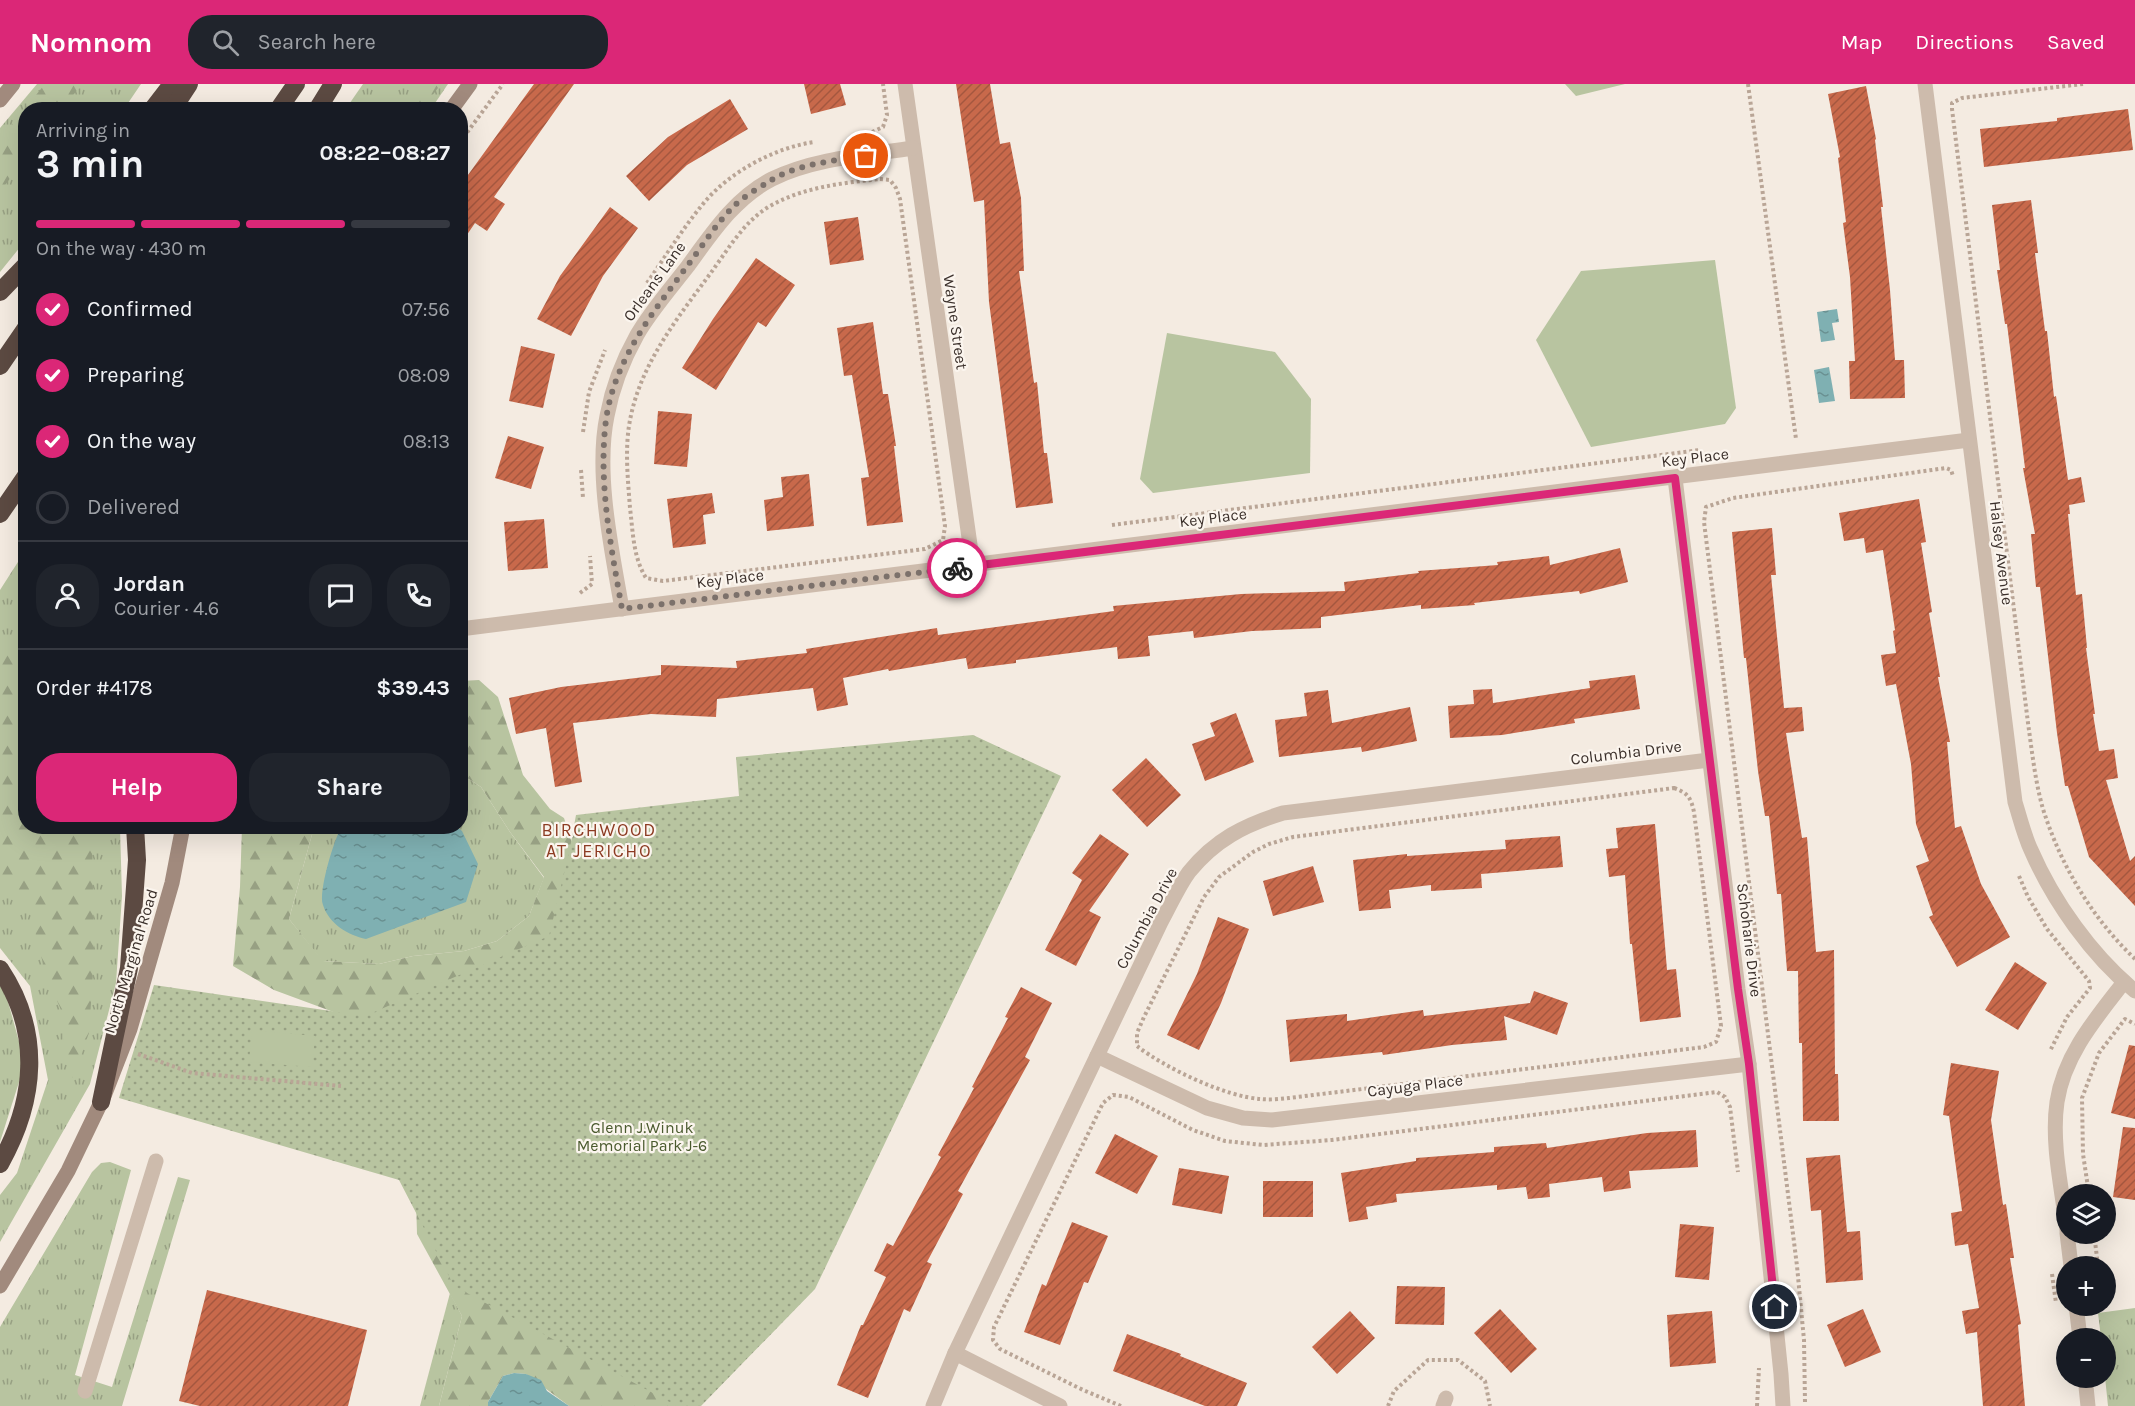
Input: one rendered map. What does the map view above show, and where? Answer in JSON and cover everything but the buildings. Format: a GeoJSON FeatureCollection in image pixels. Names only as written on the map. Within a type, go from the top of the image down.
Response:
{"type":"FeatureCollection","features":[{"type":"Feature","properties":{"kind":"highway"},"geometry":{"type":"LineString","coordinates":[[158,102],[172,84]]}},
{"type":"Feature","properties":{"kind":"highway"},"geometry":{"type":"LineString","coordinates":[[177,102],[189,84]]}},
{"type":"Feature","properties":{"kind":"highway"},"geometry":{"type":"LineString","coordinates":[[284,102],[296,84]]}},
{"type":"Feature","properties":{"kind":"highway"},"geometry":{"type":"LineString","coordinates":[[322,102],[333,84]]}},
{"type":"Feature","properties":{"kind":"highway"},"geometry":{"type":"LineString","coordinates":[[0,291],[18,273]]}},
{"type":"Feature","properties":{"kind":"highway"},"geometry":{"type":"LineString","coordinates":[[0,366],[18,340]]}},
{"type":"Feature","properties":{"kind":"highway"},"geometry":{"type":"LineString","coordinates":[[0,514],[18,488]]}},
{"type":"Feature","properties":{"kind":"highway"},"geometry":{"type":"LineString","coordinates":[[101,1102],[129,968],[137,860],[135,834]]}},
{"type":"Feature","properties":{"kind":"highway"},"geometry":{"type":"LineString","coordinates":[[0,969],[13,989],[29,1042],[29,1080],[25,1103],[12,1143],[0,1164]]}},
{"type":"Feature","properties":{"kind":"main road"},"geometry":{"type":"LineString","coordinates":[[0,100],[13,84]]}},
{"type":"Feature","properties":{"kind":"main road"},"geometry":{"type":"LineString","coordinates":[[457,102],[470,84]]}},
{"type":"Feature","properties":{"kind":"main road","name":"North Marginal Road"},"geometry":{"type":"LineString","coordinates":[[0,1286],[68,1171],[101,1102],[123,1048],[172,883],[181,834]]}},
{"type":"Feature","properties":{"kind":"street","name":"Wayne Street"},"geometry":{"type":"LineString","coordinates":[[905,84],[973,566]]}},
{"type":"Feature","properties":{"kind":"street","name":"Halsey Avenue"},"geometry":{"type":"LineString","coordinates":[[1925,84],[2015,802],[2030,849],[2046,882],[2078,931],[2129,986]]}},
{"type":"Feature","properties":{"kind":"street","name":"Orleans Lane"},"geometry":{"type":"LineString","coordinates":[[622,609],[612,552],[602,453],[606,417],[614,388],[637,334],[734,206],[771,180],[806,166],[913,148]]}},
{"type":"Feature","properties":{"kind":"street","name":"Key Place"},"geometry":{"type":"LineString","coordinates":[[468,628],[1969,440]]}},
{"type":"Feature","properties":{"kind":"street","name":"Schoharie Drive"},"geometry":{"type":"LineString","coordinates":[[1675,478],[1749,1064],[1782,1374],[1783,1406]]}},
{"type":"Feature","properties":{"kind":"street","name":"Columbia Drive"},"geometry":{"type":"LineString","coordinates":[[933,1406],[955,1353],[1161,922],[1188,873],[1216,845],[1251,823],[1283,813],[1709,760]]}},
{"type":"Feature","properties":{"kind":"street"},"geometry":{"type":"LineString","coordinates":[[2061,1184],[2055,1136],[2057,1101],[2067,1068],[2090,1026],[2129,986]]}},
{"type":"Feature","properties":{"kind":"street","name":"Cayuga Place"},"geometry":{"type":"LineString","coordinates":[[1097,1056],[1207,1108],[1243,1118],[1272,1120],[1749,1064]]}},
{"type":"Feature","properties":{"kind":"street"},"geometry":{"type":"LineString","coordinates":[[84,1391],[156,1161]]}},
{"type":"Feature","properties":{"kind":"street"},"geometry":{"type":"LineString","coordinates":[[955,1353],[1060,1406]]}},
{"type":"Feature","properties":{"kind":"street"},"geometry":{"type":"LineString","coordinates":[[2086,1388],[2088,1406]]}},
{"type":"Feature","properties":{"kind":"path"},"geometry":{"type":"LineString","coordinates":[[468,131],[502,84]]}},
{"type":"Feature","properties":{"kind":"path"},"geometry":{"type":"LineString","coordinates":[[865,134],[883,127],[887,115],[883,84]]}},
{"type":"Feature","properties":{"kind":"path"},"geometry":{"type":"LineString","coordinates":[[1748,84],[1796,439]]}},
{"type":"Feature","properties":{"kind":"path"},"geometry":{"type":"LineString","coordinates":[[2084,84],[1962,98],[1952,103],[1952,109],[2034,765],[2040,796],[2056,846],[2083,897],[2116,941],[2135,959]]}},
{"type":"Feature","properties":{"kind":"path"},"geometry":{"type":"LineString","coordinates":[[642,290],[704,202],[721,187],[739,172],[768,155],[815,142]]}},
{"type":"Feature","properties":{"kind":"path"},"geometry":{"type":"LineString","coordinates":[[880,179],[890,180],[900,199],[945,526],[943,540],[925,549],[663,581],[646,578],[639,567],[635,548],[628,481],[629,426],[638,391],[652,359],[673,324],[743,230],[769,207],[801,192],[831,185],[880,179]]}},
{"type":"Feature","properties":{"kind":"path"},"geometry":{"type":"LineString","coordinates":[[582,441],[589,392],[608,344]]}},
{"type":"Feature","properties":{"kind":"path"},"geometry":{"type":"LineString","coordinates":[[1112,525],[1700,450]]}},
{"type":"Feature","properties":{"kind":"path"},"geometry":{"type":"LineString","coordinates":[[581,460],[584,508]]}},
{"type":"Feature","properties":{"kind":"path"},"geometry":{"type":"LineString","coordinates":[[1805,1406],[1804,1340],[1797,1266],[1704,522],[1706,507],[1732,498],[1946,468],[1951,470],[1953,477]]}},
{"type":"Feature","properties":{"kind":"path"},"geometry":{"type":"LineString","coordinates":[[577,594],[586,591],[592,584],[590,551]]}},
{"type":"Feature","properties":{"kind":"path"},"geometry":{"type":"LineString","coordinates":[[1674,788],[1685,792],[1692,800],[1694,812],[1721,1026],[1716,1042],[1704,1047],[1657,1053],[1289,1098],[1260,1099],[1226,1091],[1201,1081],[1152,1057],[1137,1046],[1137,1033],[1144,1017],[1204,897],[1219,877],[1269,843],[1293,837],[1674,788]]}},
{"type":"Feature","properties":{"kind":"path"},"geometry":{"type":"LineString","coordinates":[[2018,871],[2028,897],[2047,929],[2083,973],[2090,988],[2067,1017],[2046,1060]]}},
{"type":"Feature","properties":{"kind":"path"},"geometry":{"type":"LineString","coordinates":[[2088,1184],[2082,1098],[2099,1053],[2125,1019],[2135,1024]]}},
{"type":"Feature","properties":{"kind":"path"},"geometry":{"type":"LineString","coordinates":[[123,1048],[192,1073],[341,1086]]}},
{"type":"Feature","properties":{"kind":"path"},"geometry":{"type":"LineString","coordinates":[[1121,1406],[1024,1362],[1000,1349],[993,1340],[994,1327],[1062,1185],[1103,1103],[1113,1095],[1129,1097],[1193,1130],[1225,1141],[1263,1145],[1332,1140],[1717,1092],[1725,1097],[1730,1107],[1738,1174]]}},
{"type":"Feature","properties":{"kind":"path"},"geometry":{"type":"LineString","coordinates":[[2051,1264],[2056,1303]]}},
{"type":"Feature","properties":{"kind":"path"},"geometry":{"type":"LineString","coordinates":[[1388,1406],[1394,1390],[1428,1360],[1458,1360],[1485,1382],[1490,1406]]}},
{"type":"Feature","properties":{"kind":"path"},"geometry":{"type":"LineString","coordinates":[[1757,1406],[1758,1365]]}},
{"type":"Feature","properties":{"kind":"green space"},"geometry":{"type":"Polygon","coordinates":[[[37,84],[141,84],[129,102],[22,102],[37,84]]]}},
{"type":"Feature","properties":{"kind":"green space"},"geometry":{"type":"Polygon","coordinates":[[[45,84],[82,84],[68,102],[30,102],[45,84]]]}},
{"type":"Feature","properties":{"kind":"green space"},"geometry":{"type":"Polygon","coordinates":[[[363,84],[448,84],[436,102],[351,102],[363,84]]]}},
{"type":"Feature","properties":{"kind":"green space"},"geometry":{"type":"Polygon","coordinates":[[[427,84],[441,84],[427,102],[414,102],[427,84]]]}},
{"type":"Feature","properties":{"kind":"green space"},"geometry":{"type":"Polygon","coordinates":[[[1565,84],[1625,84],[1576,96],[1565,84]]]}},
{"type":"Feature","properties":{"kind":"green space"},"geometry":{"type":"Polygon","coordinates":[[[18,107],[18,250],[0,272],[0,128],[18,107]]]}},
{"type":"Feature","properties":{"kind":"green space"},"geometry":{"type":"Polygon","coordinates":[[[18,117],[18,168],[0,192],[0,139],[18,117]]]}},
{"type":"Feature","properties":{"kind":"green space"},"geometry":{"type":"Polygon","coordinates":[[[1715,260],[1736,408],[1725,424],[1591,447],[1536,340],[1581,271],[1715,260]]]}},
{"type":"Feature","properties":{"kind":"green space"},"geometry":{"type":"Polygon","coordinates":[[[1167,333],[1275,352],[1311,399],[1310,473],[1153,493],[1140,479],[1167,333]]]}},
{"type":"Feature","properties":{"kind":"green space"},"geometry":{"type":"Polygon","coordinates":[[[18,562],[18,834],[120,834],[122,896],[116,983],[90,1084],[0,1242],[0,1195],[17,1173],[48,1080],[30,986],[0,948],[0,590],[18,562]]]}},
{"type":"Feature","properties":{"kind":"green space"},"geometry":{"type":"Polygon","coordinates":[[[18,643],[18,834],[92,834],[94,957],[89,1033],[72,1078],[64,1055],[64,1017],[46,975],[29,909],[0,884],[0,660],[18,643]]]}},
{"type":"Feature","properties":{"kind":"green space"},"geometry":{"type":"Polygon","coordinates":[[[479,680],[498,697],[523,775],[550,809],[564,818],[579,865],[688,1406],[569,1406],[526,1374],[514,1373],[503,1376],[488,1406],[439,1406],[462,1316],[417,1234],[415,1166],[374,1027],[274,990],[233,966],[242,834],[312,834],[289,919],[323,961],[379,964],[413,956],[464,951],[497,941],[529,916],[544,877],[510,832],[481,787],[468,779],[468,681],[479,680]]]}},
{"type":"Feature","properties":{"kind":"green space","name":"Glenn J.Winuk Memorial Park J-6"},"geometry":{"type":"Polygon","coordinates":[[[973,735],[1061,776],[815,1289],[701,1406],[677,1406],[454,1286],[399,1180],[119,1098],[154,985],[365,1016],[549,936],[576,815],[739,796],[736,757],[973,735]]]}},
{"type":"Feature","properties":{"kind":"green space"},"geometry":{"type":"Polygon","coordinates":[[[468,779],[481,787],[544,878],[529,916],[497,941],[464,951],[413,956],[379,964],[322,961],[289,919],[312,834],[468,834],[468,779]]]}},
{"type":"Feature","properties":{"kind":"green space"},"geometry":{"type":"Polygon","coordinates":[[[0,986],[5,991],[25,1063],[0,1142],[0,986]]]}},
{"type":"Feature","properties":{"kind":"green space"},"geometry":{"type":"Polygon","coordinates":[[[252,1030],[315,1036],[312,1067],[249,1062],[252,1030]]]}},
{"type":"Feature","properties":{"kind":"green space"},"geometry":{"type":"Polygon","coordinates":[[[110,1162],[131,1170],[75,1375],[112,1387],[178,1177],[190,1180],[122,1406],[0,1406],[0,1327],[92,1172],[101,1163],[110,1162]]]}},
{"type":"Feature","properties":{"kind":"green space"},"geometry":{"type":"Polygon","coordinates":[[[450,1293],[462,1316],[439,1406],[420,1406],[450,1293]]]}},
{"type":"Feature","properties":{"kind":"green space"},"geometry":{"type":"Polygon","coordinates":[[[2135,1308],[2135,1406],[2108,1406],[2106,1388],[2116,1388],[2116,1328],[2100,1328],[2098,1316],[2116,1316],[2116,1311],[2135,1308]]]}},
{"type":"Feature","properties":{"kind":"water"},"geometry":{"type":"Polygon","coordinates":[[[1837,309],[1839,322],[1832,323],[1835,340],[1821,342],[1817,312],[1837,309]]]}},
{"type":"Feature","properties":{"kind":"water"},"geometry":{"type":"Polygon","coordinates":[[[1829,367],[1835,401],[1819,403],[1814,370],[1829,367]]]}},
{"type":"Feature","properties":{"kind":"water"},"geometry":{"type":"Polygon","coordinates":[[[338,834],[463,834],[478,864],[466,902],[366,939],[353,935],[334,923],[323,905],[323,889],[338,834]]]}},
{"type":"Feature","properties":{"kind":"water"},"geometry":{"type":"Polygon","coordinates":[[[514,1373],[526,1374],[541,1380],[547,1391],[569,1406],[488,1406],[503,1376],[514,1373]]]}},
{"type":"Feature","properties":{"kind":"way so far"},"geometry":{"type":"LineString","coordinates":[[866,156],[806,166],[771,180],[734,206],[637,334],[614,388],[606,417],[602,453],[612,552],[622,609],[957,568]]}},
{"type":"Feature","properties":{"kind":"district","name":"BIRCHWOOD AT JERICHO"},"geometry":{"type":"Point","coordinates":[599,840]}},
{"type":"Feature","properties":{"kind":"route"},"geometry":{"type":"LineString","coordinates":[[957,568],[1675,478],[1749,1064],[1775,1307]]}}]}
